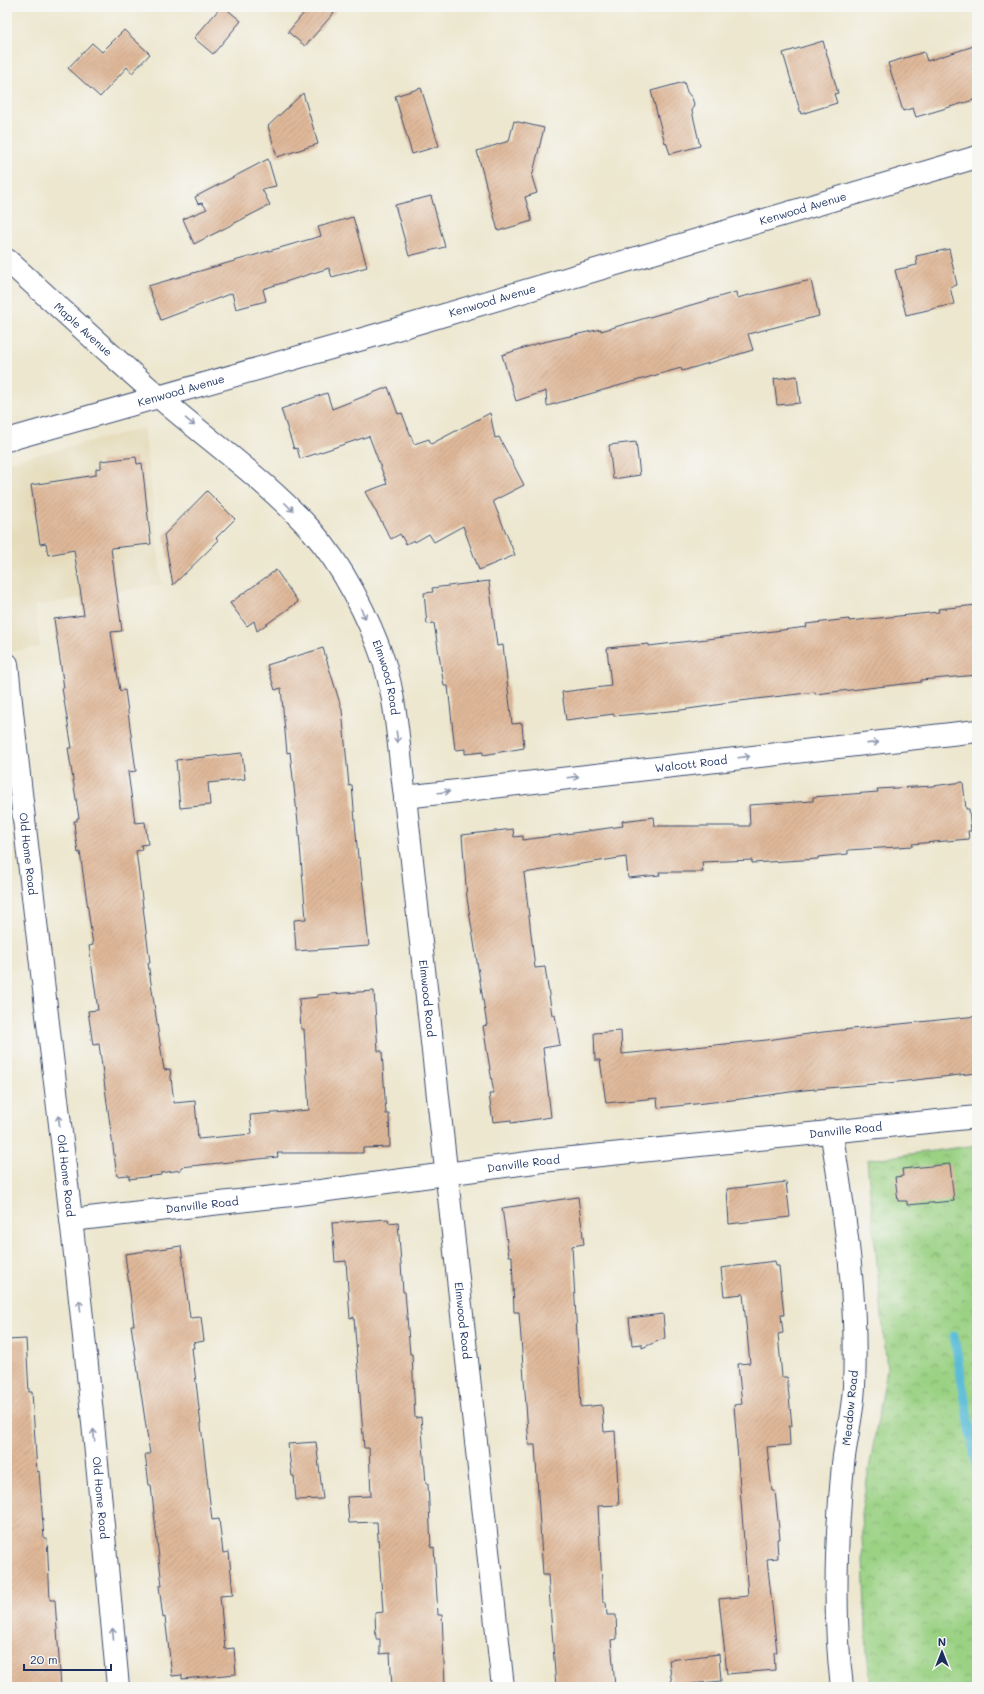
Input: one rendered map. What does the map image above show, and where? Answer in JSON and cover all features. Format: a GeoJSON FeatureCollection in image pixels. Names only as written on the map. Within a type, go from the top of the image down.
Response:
{"type":"FeatureCollection","features":[{"type":"Feature","properties":{"kind":"street","name":"Kenwood Avenue"},"geometry":{"type":"LineString","coordinates":[[7,440],[160,398],[977,157]]}},
{"type":"Feature","properties":{"kind":"street","name":"Maple Avenue"},"geometry":{"type":"LineString","coordinates":[[7,260],[160,398]]}},
{"type":"Feature","properties":{"kind":"street","name":"Elmwood Road"},"geometry":{"type":"LineString","coordinates":[[160,398],[278,496],[313,532],[331,555],[368,624],[384,663],[391,691],[405,797],[445,1174],[503,1687]]}},
{"type":"Feature","properties":{"kind":"street","name":"Old Home Road"},"geometry":{"type":"LineString","coordinates":[[7,664],[23,816],[71,1220],[98,1472],[118,1687]]}},
{"type":"Feature","properties":{"kind":"street","name":"Walcott Road"},"geometry":{"type":"LineString","coordinates":[[405,797],[977,731]]}},
{"type":"Feature","properties":{"kind":"street","name":"Danville Road"},"geometry":{"type":"LineString","coordinates":[[71,1220],[291,1195],[542,1161],[831,1130],[977,1117]]}},
{"type":"Feature","properties":{"kind":"street","name":"Meadow Road"},"geometry":{"type":"LineString","coordinates":[[831,1130],[848,1232],[853,1291],[854,1337],[854,1387],[843,1464],[838,1565],[837,1626],[842,1687]]}},
{"type":"Feature","properties":{"kind":"shaded area"},"geometry":{"type":"Polygon","coordinates":[[[144,428],[162,584],[35,606],[40,647],[7,652],[7,462],[144,428]]]}},
{"type":"Feature","properties":{"kind":"green space"},"geometry":{"type":"Polygon","coordinates":[[[977,1145],[977,1687],[871,1687],[867,1653],[861,1513],[887,1369],[867,1160],[977,1145]]]}},
{"type":"Feature","properties":{"kind":"building"},"geometry":{"type":"Polygon","coordinates":[[[221,7],[224,7],[241,21],[213,54],[194,38],[221,7]]]}},
{"type":"Feature","properties":{"kind":"building"},"geometry":{"type":"Polygon","coordinates":[[[309,7],[339,7],[305,46],[288,32],[309,7]]]}},
{"type":"Feature","properties":{"kind":"building"},"geometry":{"type":"Polygon","coordinates":[[[124,30],[150,54],[132,73],[127,67],[100,97],[68,68],[92,43],[102,52],[124,30]]]}},
{"type":"Feature","properties":{"kind":"building"},"geometry":{"type":"Polygon","coordinates":[[[823,41],[838,93],[834,94],[837,103],[801,114],[783,53],[823,41]]]}},
{"type":"Feature","properties":{"kind":"building"},"geometry":{"type":"Polygon","coordinates":[[[977,45],[977,99],[916,117],[913,108],[903,111],[888,63],[924,52],[927,61],[977,45]]]}},
{"type":"Feature","properties":{"kind":"building"},"geometry":{"type":"Polygon","coordinates":[[[684,82],[687,92],[692,98],[694,104],[692,111],[700,146],[670,154],[666,142],[665,143],[651,91],[684,82]]]}},
{"type":"Feature","properties":{"kind":"building"},"geometry":{"type":"Polygon","coordinates":[[[421,88],[439,146],[412,154],[395,96],[421,88]]]}},
{"type":"Feature","properties":{"kind":"building"},"geometry":{"type":"Polygon","coordinates":[[[303,93],[318,144],[277,157],[268,126],[303,93]]]}},
{"type":"Feature","properties":{"kind":"building"},"geometry":{"type":"Polygon","coordinates":[[[514,121],[544,128],[532,177],[537,193],[525,197],[532,221],[498,231],[477,151],[509,141],[514,121]]]}},
{"type":"Feature","properties":{"kind":"building"},"geometry":{"type":"Polygon","coordinates":[[[268,159],[276,186],[262,189],[270,205],[194,244],[183,219],[207,209],[202,203],[198,204],[195,197],[268,159]]]}},
{"type":"Feature","properties":{"kind":"building"},"geometry":{"type":"Polygon","coordinates":[[[431,196],[445,247],[409,256],[395,205],[431,196]]]}},
{"type":"Feature","properties":{"kind":"building"},"geometry":{"type":"Polygon","coordinates":[[[353,217],[367,267],[332,277],[329,268],[263,289],[266,301],[236,309],[232,293],[161,320],[148,286],[321,236],[318,227],[353,217]]]}},
{"type":"Feature","properties":{"kind":"building"},"geometry":{"type":"Polygon","coordinates":[[[949,249],[957,285],[950,287],[954,304],[906,315],[895,270],[917,265],[916,256],[949,249]]]}},
{"type":"Feature","properties":{"kind":"building"},"geometry":{"type":"Polygon","coordinates":[[[811,280],[819,316],[748,334],[753,350],[682,371],[681,368],[547,406],[546,391],[516,401],[502,355],[539,343],[601,329],[601,331],[736,292],[737,298],[811,280]]]}},
{"type":"Feature","properties":{"kind":"building"},"geometry":{"type":"Polygon","coordinates":[[[797,376],[800,403],[777,405],[774,379],[797,376]]]}},
{"type":"Feature","properties":{"kind":"building"},"geometry":{"type":"Polygon","coordinates":[[[388,387],[398,414],[402,413],[414,444],[429,439],[431,444],[490,413],[495,438],[499,437],[524,485],[493,501],[515,555],[479,570],[463,526],[434,542],[429,534],[415,542],[414,540],[406,544],[400,534],[391,539],[365,492],[387,484],[369,436],[300,459],[297,448],[294,449],[281,409],[327,393],[332,409],[388,387]]]}},
{"type":"Feature","properties":{"kind":"building"},"geometry":{"type":"Polygon","coordinates":[[[636,442],[640,475],[613,479],[609,445],[636,442]]]}},
{"type":"Feature","properties":{"kind":"building"},"geometry":{"type":"Polygon","coordinates":[[[136,457],[137,464],[142,463],[151,544],[111,548],[122,631],[111,632],[120,691],[125,690],[136,771],[128,772],[135,823],[145,822],[148,844],[141,845],[142,850],[136,851],[150,963],[148,963],[164,1070],[170,1069],[174,1103],[195,1101],[198,1139],[252,1134],[250,1115],[309,1110],[304,1029],[301,1029],[299,999],[318,997],[317,995],[374,991],[378,1051],[382,1051],[386,1114],[389,1114],[390,1147],[363,1148],[363,1153],[277,1153],[278,1157],[181,1167],[181,1170],[161,1173],[161,1175],[129,1179],[129,1175],[117,1176],[99,1044],[93,1045],[88,1011],[98,1010],[89,946],[93,945],[80,852],[78,853],[75,832],[74,821],[77,821],[77,818],[79,818],[68,748],[72,748],[62,688],[64,688],[54,619],[84,615],[74,550],[48,555],[46,543],[40,544],[31,485],[96,475],[96,469],[101,468],[101,461],[136,457]]]}},
{"type":"Feature","properties":{"kind":"building"},"geometry":{"type":"Polygon","coordinates":[[[207,491],[235,519],[216,538],[219,540],[173,585],[164,535],[207,491]]]}},
{"type":"Feature","properties":{"kind":"building"},"geometry":{"type":"Polygon","coordinates":[[[276,570],[298,602],[257,631],[254,621],[247,626],[230,603],[276,570]]]}},
{"type":"Feature","properties":{"kind":"building"},"geometry":{"type":"Polygon","coordinates":[[[489,581],[497,646],[503,645],[512,724],[522,723],[524,748],[483,755],[483,752],[465,754],[465,749],[455,750],[448,686],[444,686],[434,623],[427,624],[424,593],[433,592],[432,588],[489,581]]]}},
{"type":"Feature","properties":{"kind":"building"},"geometry":{"type":"Polygon","coordinates":[[[977,605],[977,675],[921,680],[921,682],[815,694],[815,692],[723,703],[681,710],[614,716],[614,714],[566,720],[562,692],[611,686],[607,648],[649,644],[649,646],[807,627],[806,624],[939,612],[938,609],[977,605]]]}},
{"type":"Feature","properties":{"kind":"building"},"geometry":{"type":"Polygon","coordinates":[[[323,648],[342,710],[349,786],[352,785],[358,858],[360,858],[369,946],[296,951],[294,920],[306,919],[298,822],[290,752],[287,753],[281,688],[275,690],[267,665],[323,648]]]}},
{"type":"Feature","properties":{"kind":"building"},"geometry":{"type":"Polygon","coordinates":[[[242,753],[245,779],[208,783],[210,805],[180,808],[176,760],[242,753]]]}},
{"type":"Feature","properties":{"kind":"building"},"geometry":{"type":"Polygon","coordinates":[[[963,782],[966,809],[969,809],[971,831],[968,831],[969,839],[912,844],[913,846],[848,850],[848,854],[818,857],[818,859],[752,863],[752,860],[702,862],[703,872],[659,872],[660,875],[628,878],[626,857],[524,873],[535,968],[545,967],[552,1015],[555,1015],[560,1045],[543,1048],[551,1117],[511,1123],[511,1120],[493,1122],[489,1094],[494,1094],[483,1026],[487,1025],[467,898],[462,835],[513,829],[514,837],[523,836],[523,840],[623,826],[622,821],[654,817],[655,826],[750,826],[749,805],[813,801],[813,797],[878,792],[877,789],[933,786],[963,782]]]}},
{"type":"Feature","properties":{"kind":"building"},"geometry":{"type":"Polygon","coordinates":[[[977,1016],[977,1073],[898,1082],[804,1090],[741,1099],[658,1108],[657,1098],[606,1103],[600,1060],[595,1060],[594,1033],[621,1031],[622,1054],[767,1040],[823,1032],[977,1016]]]}},
{"type":"Feature","properties":{"kind":"building"},"geometry":{"type":"Polygon","coordinates":[[[950,1164],[954,1201],[907,1205],[907,1201],[898,1201],[895,1177],[903,1176],[902,1169],[950,1164]]]}},
{"type":"Feature","properties":{"kind":"building"},"geometry":{"type":"Polygon","coordinates":[[[786,1182],[790,1217],[729,1224],[727,1189],[786,1182]]]}},
{"type":"Feature","properties":{"kind":"building"},"geometry":{"type":"Polygon","coordinates":[[[578,1197],[584,1244],[572,1246],[581,1407],[602,1405],[604,1432],[615,1431],[619,1505],[598,1506],[603,1602],[606,1602],[607,1615],[616,1615],[617,1639],[611,1640],[615,1687],[556,1687],[548,1575],[543,1575],[535,1445],[529,1445],[519,1312],[514,1312],[512,1256],[509,1256],[502,1208],[578,1197]]]}},
{"type":"Feature","properties":{"kind":"building"},"geometry":{"type":"Polygon","coordinates":[[[388,1219],[389,1223],[398,1222],[403,1292],[405,1292],[410,1354],[412,1354],[415,1418],[421,1417],[426,1484],[428,1484],[431,1548],[434,1547],[438,1615],[442,1615],[445,1687],[392,1687],[390,1653],[380,1654],[380,1639],[376,1639],[375,1613],[383,1612],[377,1522],[349,1523],[347,1497],[371,1496],[369,1448],[364,1448],[354,1317],[350,1318],[346,1261],[335,1262],[332,1223],[388,1219]]]}},
{"type":"Feature","properties":{"kind":"building"},"geometry":{"type":"Polygon","coordinates":[[[181,1246],[190,1318],[201,1317],[204,1341],[193,1343],[194,1348],[192,1348],[212,1520],[219,1519],[223,1553],[229,1552],[233,1595],[220,1596],[225,1649],[234,1648],[236,1674],[182,1679],[182,1675],[172,1676],[165,1617],[163,1618],[159,1586],[162,1586],[151,1485],[149,1485],[145,1454],[150,1454],[131,1325],[134,1325],[125,1254],[181,1246]]]}},
{"type":"Feature","properties":{"kind":"building"},"geometry":{"type":"Polygon","coordinates":[[[775,1261],[776,1266],[779,1266],[784,1315],[781,1315],[783,1333],[778,1334],[782,1377],[787,1377],[792,1426],[789,1426],[790,1445],[767,1447],[772,1491],[775,1491],[780,1539],[777,1539],[778,1558],[767,1559],[777,1652],[774,1652],[775,1670],[727,1674],[719,1599],[748,1596],[734,1405],[742,1404],[738,1364],[750,1363],[743,1294],[724,1296],[721,1268],[775,1261]]]}},
{"type":"Feature","properties":{"kind":"building"},"geometry":{"type":"Polygon","coordinates":[[[663,1314],[665,1338],[642,1348],[642,1344],[632,1345],[629,1318],[663,1314]]]}},
{"type":"Feature","properties":{"kind":"building"},"geometry":{"type":"Polygon","coordinates":[[[26,1339],[29,1392],[32,1392],[37,1472],[39,1471],[44,1538],[47,1538],[50,1600],[55,1600],[61,1687],[7,1687],[7,1340],[26,1339]]]}},
{"type":"Feature","properties":{"kind":"building"},"geometry":{"type":"Polygon","coordinates":[[[316,1442],[323,1499],[296,1500],[294,1476],[292,1476],[288,1444],[316,1442]]]}},
{"type":"Feature","properties":{"kind":"building"},"geometry":{"type":"Polygon","coordinates":[[[719,1654],[721,1681],[672,1686],[669,1660],[719,1654]]]}},
{"type":"Feature","properties":{"kind":"waterway"},"geometry":{"type":"LineString","coordinates":[[954,1336],[977,1469]]}}]}
